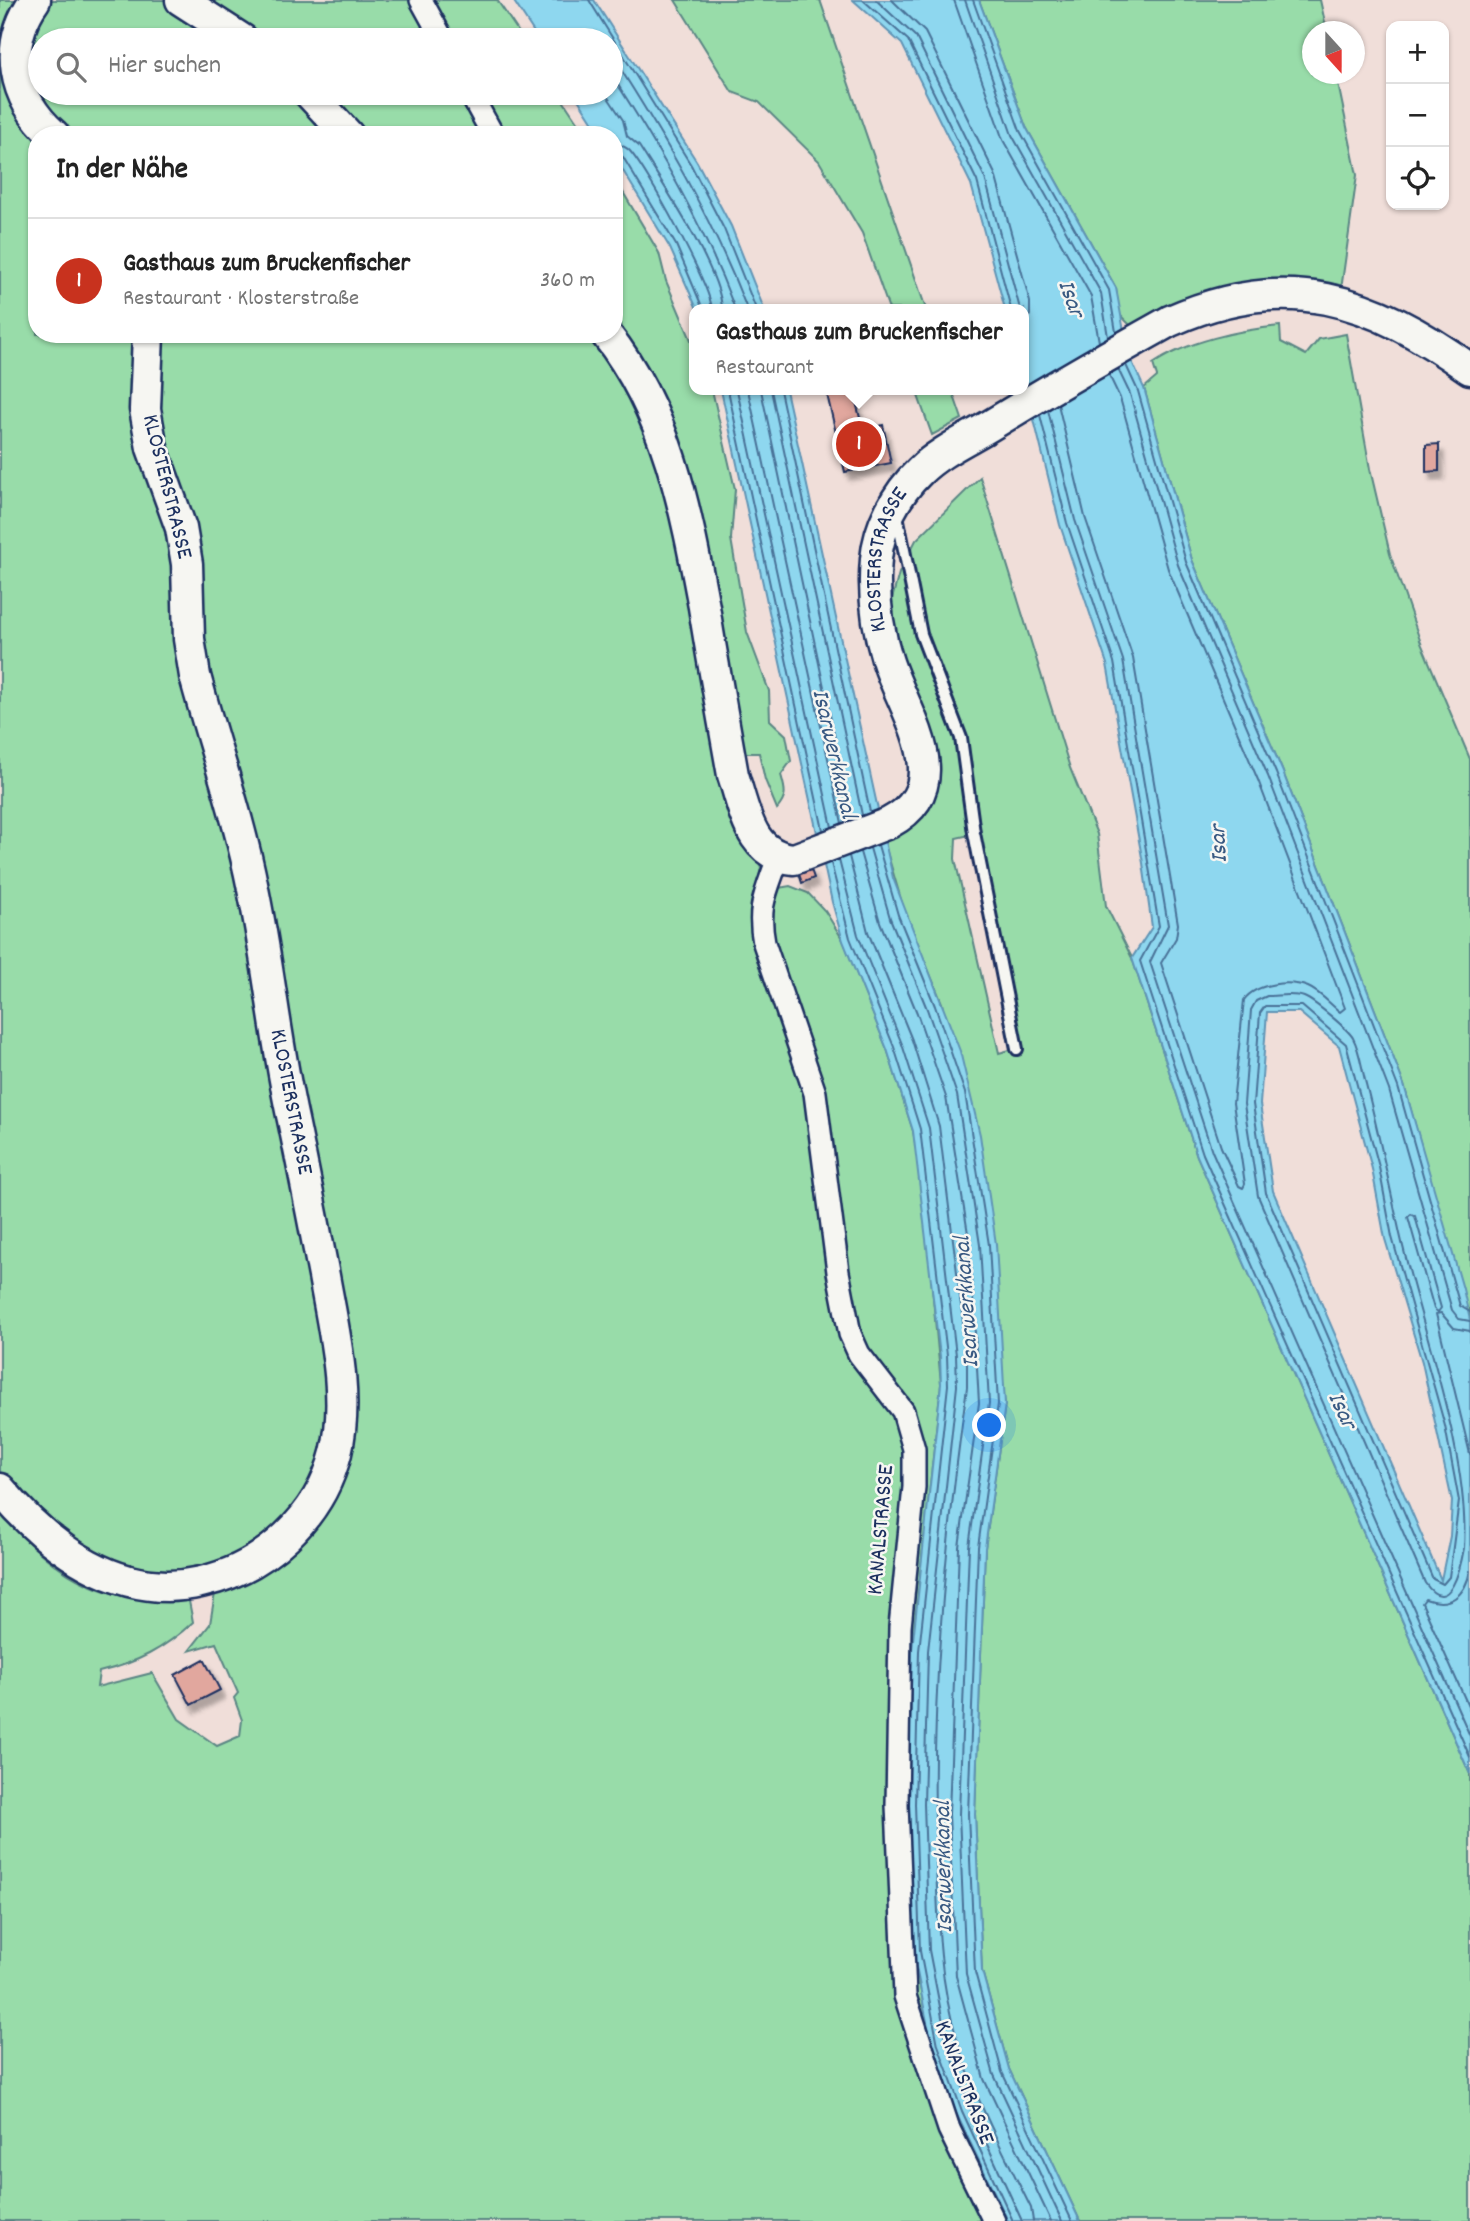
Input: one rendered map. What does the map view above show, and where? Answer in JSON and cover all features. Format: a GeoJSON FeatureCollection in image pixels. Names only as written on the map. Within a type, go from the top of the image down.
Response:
{"type":"FeatureCollection","features":[{"type":"Feature","properties":{"kind":"main road"},"geometry":{"type":"LineString","coordinates":[[35,0],[23,17],[15,37],[14,57],[28,105],[46,126]]}},
{"type":"Feature","properties":{"kind":"main road"},"geometry":{"type":"LineString","coordinates":[[181,0],[224,28]]}},
{"type":"Feature","properties":{"kind":"main road"},"geometry":{"type":"LineString","coordinates":[[320,105],[340,126]]}},
{"type":"Feature","properties":{"kind":"main road","name":"KLOSTERSTRASSE"},"geometry":{"type":"LineString","coordinates":[[778,858],[794,859],[812,855],[889,823],[912,806],[922,778],[924,760],[918,731],[887,659],[877,612],[876,558],[881,531],[895,501],[931,462],[1170,321],[1222,301],[1270,293],[1300,293],[1376,312],[1408,328],[1470,369]]}},
{"type":"Feature","properties":{"kind":"main road","name":"KLOSTERSTRASSE"},"geometry":{"type":"LineString","coordinates":[[0,1489],[51,1542],[93,1568],[122,1580],[149,1584],[201,1583],[243,1567],[294,1531],[327,1483],[337,1451],[341,1410],[339,1370],[330,1307],[274,1023],[254,890],[195,676],[189,639],[187,564],[181,528],[152,448],[145,410],[148,343]]}},
{"type":"Feature","properties":{"kind":"main road"},"geometry":{"type":"LineString","coordinates":[[612,343],[638,382],[675,468],[695,561],[733,775],[755,837],[765,851],[778,858]]}},
{"type":"Feature","properties":{"kind":"street"},"geometry":{"type":"LineString","coordinates":[[421,0],[436,28]]}},
{"type":"Feature","properties":{"kind":"street"},"geometry":{"type":"LineString","coordinates":[[477,105],[488,126]]}},
{"type":"Feature","properties":{"kind":"street","name":"KANALSTRASSE"},"geometry":{"type":"LineString","coordinates":[[778,858],[760,908],[759,919],[764,943],[814,1093],[844,1308],[859,1354],[903,1411],[914,1448],[914,1487],[900,1627],[897,1805],[905,1996],[948,2129],[994,2221]]}},
{"type":"Feature","properties":{"kind":"lane"},"geometry":{"type":"LineString","coordinates":[[895,501],[920,634],[961,738],[975,833],[1017,1049]]}},
{"type":"Feature","properties":{"kind":"green space"},"geometry":{"type":"Polygon","coordinates":[[[0,0],[497,0],[516,28],[28,28],[28,105],[566,105],[580,126],[28,126],[28,343],[623,343],[623,192],[659,253],[666,281],[689,335],[689,395],[713,395],[735,489],[731,539],[747,632],[769,691],[770,720],[786,735],[791,761],[781,775],[785,793],[777,809],[765,780],[759,753],[741,753],[717,759],[719,784],[761,867],[756,892],[790,886],[808,893],[825,911],[843,940],[887,1049],[913,1131],[923,1190],[941,1384],[912,1650],[908,1804],[913,1952],[932,2047],[956,2113],[1008,2221],[0,2221],[0,1513],[44,1556],[76,1579],[94,1587],[141,1598],[188,1596],[193,1622],[149,1654],[99,1672],[97,1687],[152,1673],[179,1719],[217,1746],[240,1736],[242,1720],[234,1698],[238,1693],[216,1643],[189,1651],[210,1624],[216,1587],[234,1558],[203,1572],[147,1575],[97,1561],[0,1478],[0,0]]]}},
{"type":"Feature","properties":{"kind":"green space"},"geometry":{"type":"Polygon","coordinates":[[[675,0],[820,0],[924,304],[887,304],[862,233],[819,161],[759,102],[732,92],[675,0]]]}},
{"type":"Feature","properties":{"kind":"green space"},"geometry":{"type":"Polygon","coordinates":[[[979,0],[1320,0],[1325,21],[1302,21],[1302,84],[1338,84],[1357,175],[1341,290],[1131,326],[1119,314],[1116,288],[1026,127],[979,0]]]}},
{"type":"Feature","properties":{"kind":"green space"},"geometry":{"type":"Polygon","coordinates":[[[1280,326],[1281,342],[1306,355],[1319,339],[1346,334],[1370,469],[1390,554],[1421,643],[1470,759],[1470,1320],[1404,1085],[1282,770],[1192,560],[1144,388],[1157,377],[1153,364],[1182,349],[1248,330],[1280,326]]]}},
{"type":"Feature","properties":{"kind":"green space"},"geometry":{"type":"Polygon","coordinates":[[[918,395],[954,395],[962,419],[932,435],[918,395]]]}},
{"type":"Feature","properties":{"kind":"green space"},"geometry":{"type":"Polygon","coordinates":[[[980,477],[1070,768],[1097,834],[1106,906],[1132,958],[1197,1156],[1470,1774],[1470,2221],[1080,2221],[1009,2069],[982,1971],[975,1814],[985,1548],[1005,1404],[942,1003],[905,913],[882,835],[917,816],[904,674],[891,603],[899,573],[916,540],[980,477]],[[974,834],[956,838],[955,859],[999,1053],[1017,1048],[974,834]]]}},
{"type":"Feature","properties":{"kind":"water"},"geometry":{"type":"Polygon","coordinates":[[[513,0],[594,0],[612,28],[531,28],[513,0]]]}},
{"type":"Feature","properties":{"kind":"water","name":"Isar"},"geometry":{"type":"Polygon","coordinates":[[[853,0],[979,0],[1026,127],[1116,288],[1128,353],[1144,388],[1192,560],[1282,770],[1404,1085],[1470,1320],[1470,1774],[1197,1156],[1132,958],[1152,927],[1107,664],[1060,525],[1028,395],[1029,304],[1004,304],[971,184],[902,44],[853,0]],[[1267,1012],[1260,1104],[1273,1191],[1441,1580],[1450,1536],[1452,1501],[1422,1362],[1385,1239],[1372,1169],[1339,1046],[1299,1012],[1267,1012]]]}},
{"type":"Feature","properties":{"kind":"water"},"geometry":{"type":"Polygon","coordinates":[[[623,46],[697,162],[731,226],[762,304],[695,304],[670,248],[623,171],[623,126],[595,126],[582,105],[623,105],[623,46]]]}},
{"type":"Feature","properties":{"kind":"water","name":"Isarwerkkanal"},"geometry":{"type":"Polygon","coordinates":[[[722,395],[787,395],[893,878],[960,1051],[980,1135],[996,1244],[1005,1404],[985,1548],[975,1814],[982,1971],[1009,2069],[1080,2221],[1008,2221],[956,2113],[932,2047],[913,1952],[908,1804],[912,1650],[941,1384],[940,1356],[913,1131],[887,1049],[843,941],[832,902],[722,395]]]}},
{"type":"Feature","properties":{"kind":"building"},"geometry":{"type":"Polygon","coordinates":[[[827,395],[854,395],[863,430],[883,425],[891,463],[845,472],[827,395]]]}},
{"type":"Feature","properties":{"kind":"building"},"geometry":{"type":"Polygon","coordinates":[[[1439,444],[1439,471],[1426,472],[1426,445],[1439,444]]]}},
{"type":"Feature","properties":{"kind":"building"},"geometry":{"type":"Polygon","coordinates":[[[810,867],[814,878],[802,883],[798,871],[810,867]]]}},
{"type":"Feature","properties":{"kind":"building"},"geometry":{"type":"Polygon","coordinates":[[[204,1659],[220,1690],[191,1705],[175,1675],[204,1659]]]}},
{"type":"Feature","properties":{"kind":"place","name":"Gasthaus zum Bruckenfischer"},"geometry":{"type":"Point","coordinates":[859,444]}}]}
